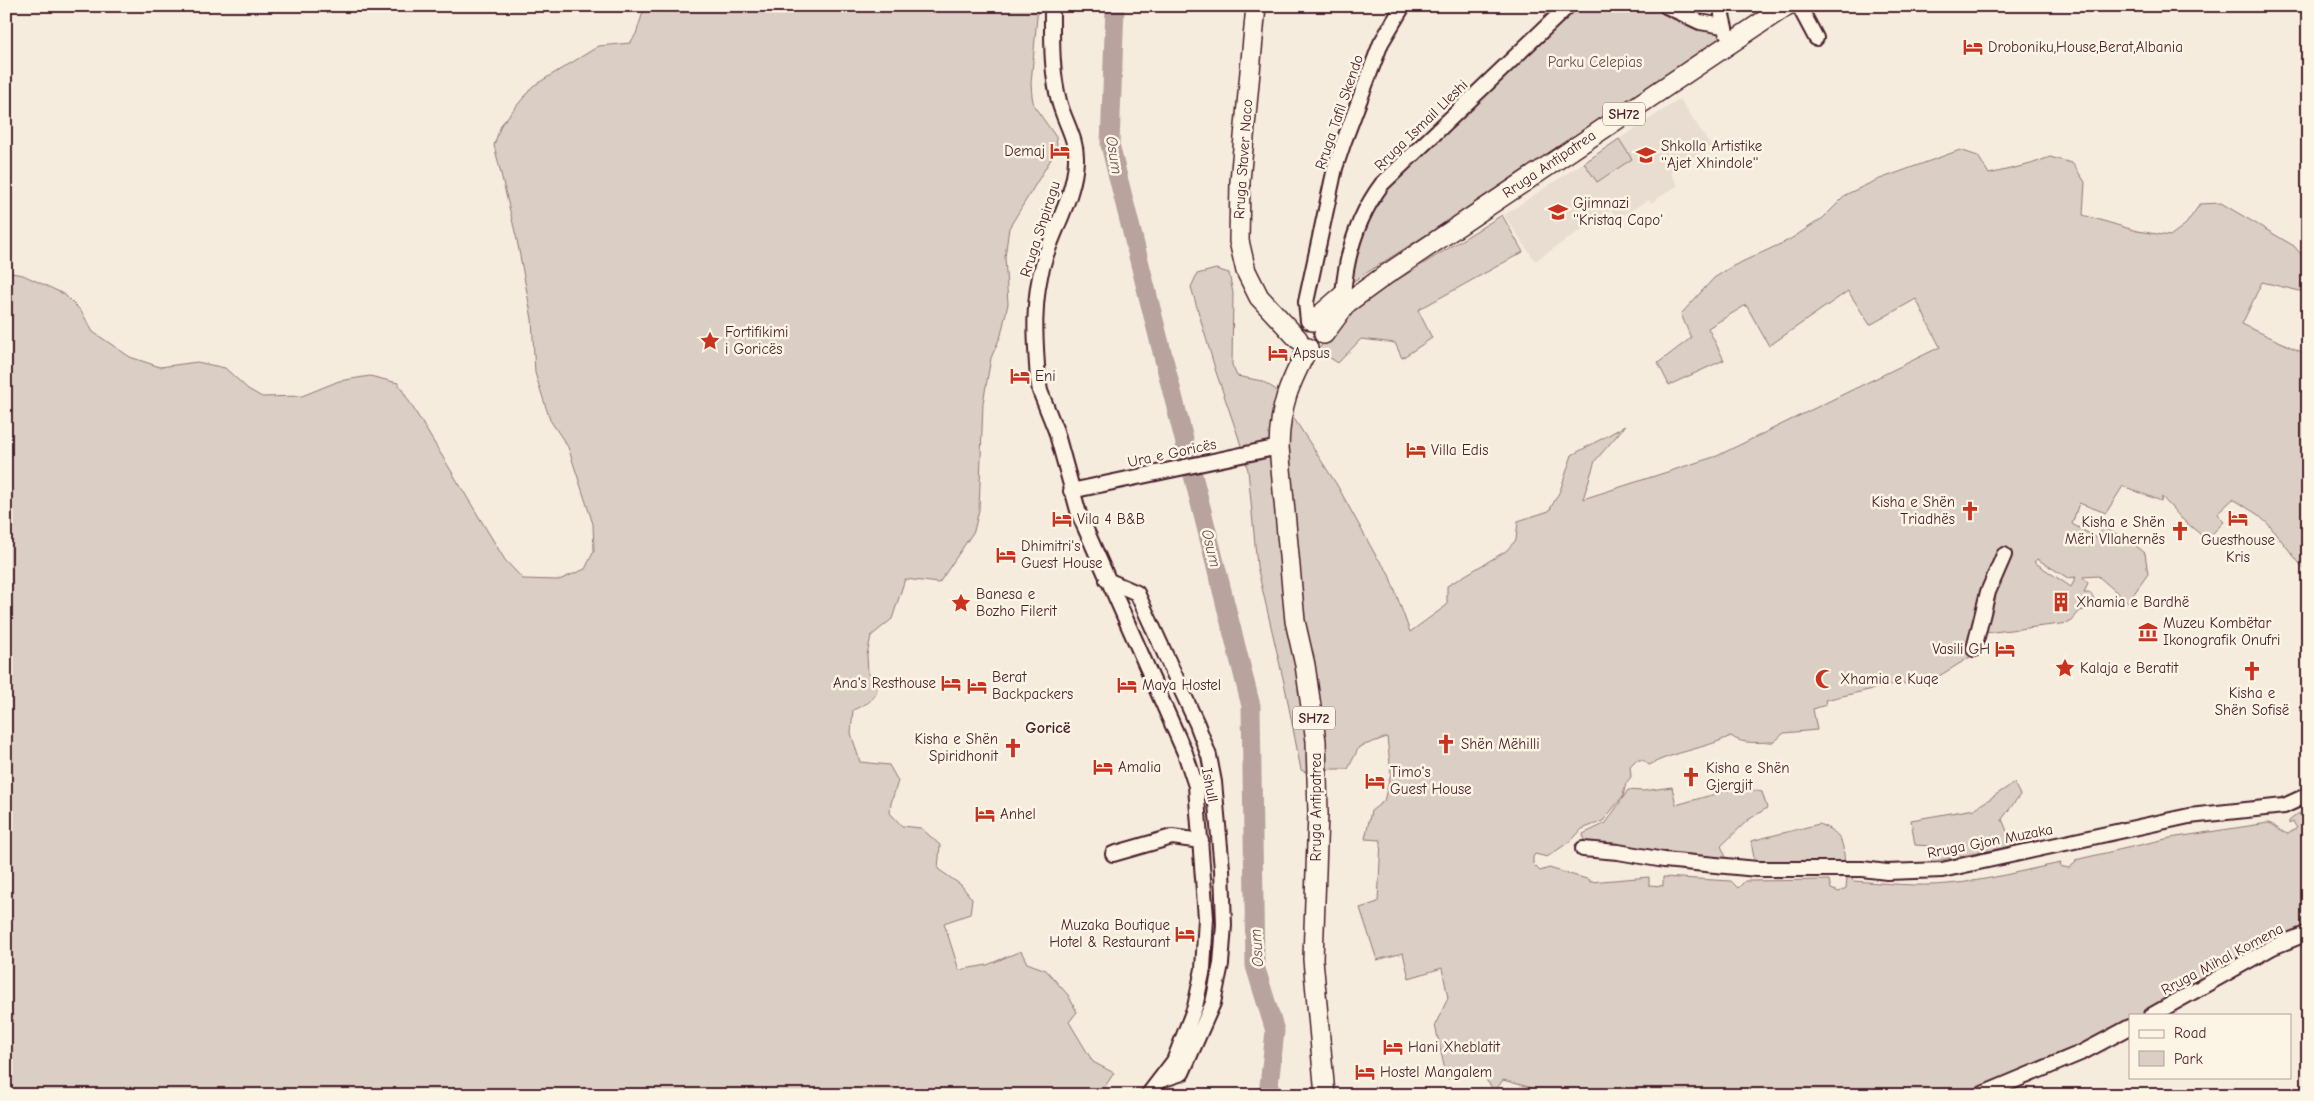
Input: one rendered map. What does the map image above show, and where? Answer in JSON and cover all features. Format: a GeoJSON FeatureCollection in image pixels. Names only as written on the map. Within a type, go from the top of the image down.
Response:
{"type":"FeatureCollection","features":[{"type":"Feature","properties":{"kind":"main road","name":"Rruga Staver Naco"},"geometry":{"type":"LineString","coordinates":[[1256,6],[1240,180],[1238,241],[1246,271],[1266,307],[1309,331]]}},
{"type":"Feature","properties":{"kind":"main road","name":"Rruga Antipatrea"},"geometry":{"type":"LineString","coordinates":[[1309,331],[1337,316],[1357,295],[1727,34],[1786,6]]}},
{"type":"Feature","properties":{"kind":"main road","name":"Rruga Antipatrea"},"geometry":{"type":"LineString","coordinates":[[1326,1095],[1313,959],[1318,813],[1316,741],[1307,675],[1295,621],[1279,447],[1280,419],[1290,382],[1309,331],[1343,295],[1440,229],[1462,222]]}},
{"type":"Feature","properties":{"kind":"street","name":"Rruga Shpiragu"},"geometry":{"type":"LineString","coordinates":[[1052,6],[1053,58],[1059,102],[1069,126],[1076,158],[1072,186],[1040,275],[1036,308],[1037,362],[1040,391],[1056,431],[1071,491]]}},
{"type":"Feature","properties":{"kind":"street","name":"Rruga Tafil Skendo"},"geometry":{"type":"LineString","coordinates":[[1309,331],[1306,302],[1335,168],[1381,43],[1403,6]]}},
{"type":"Feature","properties":{"kind":"street","name":"Rruga Ismail Lleshi"},"geometry":{"type":"LineString","coordinates":[[1343,295],[1350,253],[1368,206],[1382,184],[1568,6]]}},
{"type":"Feature","properties":{"kind":"street"},"geometry":{"type":"LineString","coordinates":[[1666,6],[1727,34]]}},
{"type":"Feature","properties":{"kind":"street"},"geometry":{"type":"LineString","coordinates":[[1723,6],[1727,34]]}},
{"type":"Feature","properties":{"kind":"street"},"geometry":{"type":"LineString","coordinates":[[1799,6],[1816,38]]}},
{"type":"Feature","properties":{"kind":"street","name":"Ura e Goricës"},"geometry":{"type":"LineString","coordinates":[[1071,491],[1279,447]]}},
{"type":"Feature","properties":{"kind":"street","name":"Ishull"},"geometry":{"type":"LineString","coordinates":[[1071,491],[1107,580],[1192,771],[1201,841],[1206,918],[1200,989],[1174,1061],[1148,1095]]}},
{"type":"Feature","properties":{"kind":"street"},"geometry":{"type":"LineString","coordinates":[[1974,649],[1988,592],[2004,554]]}},
{"type":"Feature","properties":{"kind":"street"},"geometry":{"type":"LineString","coordinates":[[1107,580],[1137,593],[1197,724],[1209,756],[1214,782],[1222,869],[1224,925],[1221,964],[1213,1003],[1182,1073],[1160,1081]]}},
{"type":"Feature","properties":{"kind":"street","name":"Rruga Gjon Muzaka"},"geometry":{"type":"LineString","coordinates":[[1584,849],[1618,852],[1664,860],[1757,869],[1862,869],[1887,872],[1942,870],[2189,816],[2284,806],[2308,795]]}},
{"type":"Feature","properties":{"kind":"street"},"geometry":{"type":"LineString","coordinates":[[1113,854],[1172,837],[1201,841]]}},
{"type":"Feature","properties":{"kind":"street","name":"Rruga Mihal Komena"},"geometry":{"type":"LineString","coordinates":[[2154,1014],[2273,947],[2308,933]]}},
{"type":"Feature","properties":{"kind":"street"},"geometry":{"type":"LineString","coordinates":[[1980,1095],[2083,1052],[2129,1028]]}},
{"type":"Feature","properties":{"kind":"shaded area"},"geometry":{"type":"Polygon","coordinates":[[[1680,99],[1711,146],[1670,173],[1678,185],[1651,203],[1649,200],[1617,218],[1611,210],[1535,261],[1504,215],[1680,99]]]}},
{"type":"Feature","properties":{"kind":"green space"},"geometry":{"type":"Polygon","coordinates":[[[701,6],[1038,6],[1031,83],[1032,96],[1034,106],[1056,137],[1057,145],[1051,159],[1009,228],[1005,257],[1008,304],[1001,335],[991,358],[983,403],[979,510],[974,531],[939,583],[905,579],[892,619],[871,636],[867,655],[868,673],[879,683],[873,698],[853,710],[851,733],[860,762],[889,765],[898,781],[890,813],[902,826],[921,828],[940,845],[938,869],[961,885],[972,899],[970,914],[944,923],[959,970],[987,965],[1021,951],[1027,963],[1046,970],[1068,995],[1077,1012],[1069,1022],[1093,1062],[1114,1073],[1099,1095],[6,1095],[6,272],[23,275],[64,294],[81,311],[93,332],[130,357],[160,367],[197,362],[225,368],[248,389],[262,397],[302,396],[339,381],[370,376],[398,383],[505,560],[523,579],[559,580],[585,569],[594,551],[593,524],[568,447],[550,420],[535,373],[532,319],[517,240],[494,145],[501,125],[533,86],[599,46],[630,43],[636,34],[643,12],[688,12],[701,6]]]}},
{"type":"Feature","properties":{"kind":"green space","name":"Parku Celepias"},"geometry":{"type":"Polygon","coordinates":[[[1575,6],[1657,6],[1698,26],[1718,30],[1725,40],[1464,216],[1454,217],[1349,284],[1351,262],[1375,202],[1398,175],[1457,122],[1575,6]]]}},
{"type":"Feature","properties":{"kind":"green space"},"geometry":{"type":"Polygon","coordinates":[[[1619,139],[1632,159],[1597,182],[1584,163],[1619,139]]]}},
{"type":"Feature","properties":{"kind":"green space"},"geometry":{"type":"Polygon","coordinates":[[[1960,150],[1978,156],[1989,174],[2031,164],[2050,157],[2072,163],[2085,182],[2083,215],[2137,231],[2170,236],[2186,224],[2200,204],[2221,203],[2294,246],[2308,262],[2308,293],[2262,282],[2242,324],[2308,355],[2308,574],[2269,525],[2257,514],[2233,499],[2217,514],[2224,522],[2204,542],[2200,534],[2182,519],[2162,497],[2161,501],[2123,486],[2106,513],[2079,503],[2072,524],[2097,538],[2102,527],[2129,540],[2145,553],[2148,574],[2128,602],[2098,576],[2083,577],[2088,583],[2084,593],[2091,593],[2095,601],[2088,609],[2080,611],[2069,623],[1977,634],[1975,654],[1926,684],[1895,684],[1825,700],[1826,705],[1813,709],[1817,730],[1784,733],[1774,742],[1746,742],[1731,736],[1669,756],[1649,765],[1643,760],[1636,760],[1630,766],[1631,777],[1626,783],[1623,796],[1603,821],[1582,829],[1572,840],[1547,857],[1535,854],[1533,864],[1540,871],[1549,868],[1590,880],[1590,882],[1649,877],[1649,885],[1663,886],[1663,877],[1731,881],[1738,888],[1745,881],[1829,880],[1831,889],[1839,892],[1846,888],[1847,878],[1852,878],[1853,881],[1900,884],[1962,883],[2061,863],[2060,866],[2069,868],[2076,862],[2075,860],[2170,838],[2268,823],[2288,834],[2297,828],[2293,822],[2289,824],[2289,821],[2299,813],[2301,816],[2303,814],[2302,811],[2308,805],[2308,931],[2265,949],[2147,1014],[2129,1014],[2129,1024],[2058,1059],[1991,1082],[1964,1095],[1534,1095],[1532,1088],[1503,1080],[1495,1091],[1476,1068],[1447,1079],[1435,1025],[1448,998],[1442,968],[1409,978],[1403,953],[1377,960],[1360,908],[1378,902],[1381,840],[1365,839],[1371,811],[1384,801],[1391,773],[1387,737],[1359,747],[1348,769],[1330,769],[1310,774],[1301,770],[1285,687],[1257,566],[1248,470],[1191,287],[1197,274],[1216,269],[1229,273],[1233,293],[1232,365],[1237,376],[1262,381],[1275,389],[1337,485],[1376,556],[1388,572],[1410,632],[1447,605],[1447,586],[1506,551],[1516,540],[1518,521],[1549,511],[1560,491],[1572,455],[1625,426],[1595,461],[1583,499],[1717,456],[1940,347],[1916,299],[1870,325],[1848,291],[1769,346],[1746,305],[1708,328],[1724,360],[1669,385],[1658,363],[1691,338],[1681,314],[1714,278],[1731,267],[1789,240],[1823,218],[1847,194],[1877,180],[1960,150]],[[2037,559],[2034,562],[2071,587],[2076,577],[2068,578],[2037,559]]]}},
{"type":"Feature","properties":{"kind":"green space"},"geometry":{"type":"Polygon","coordinates":[[[1502,215],[1523,252],[1418,310],[1432,338],[1402,358],[1395,343],[1361,339],[1338,363],[1318,350],[1331,333],[1360,303],[1502,215]]]}},
{"type":"Feature","properties":{"kind":"green space"},"geometry":{"type":"Polygon","coordinates":[[[2014,783],[2020,795],[2002,819],[2013,846],[1931,862],[1931,846],[1915,845],[1911,820],[1974,809],[2014,783]]]}},
{"type":"Feature","properties":{"kind":"green space"},"geometry":{"type":"Polygon","coordinates":[[[1672,787],[1676,805],[1740,787],[1762,792],[1767,808],[1748,820],[1721,846],[1729,864],[1585,846],[1583,834],[1606,823],[1628,790],[1643,791],[1672,787]]]}},
{"type":"Feature","properties":{"kind":"green space"},"geometry":{"type":"Polygon","coordinates":[[[1819,824],[1837,834],[1840,838],[1845,862],[1755,864],[1751,841],[1819,824]]]}},
{"type":"Feature","properties":{"kind":"waterway","name":"Osum"},"geometry":{"type":"LineString","coordinates":[[1115,6],[1110,145],[1251,706],[1255,966],[1275,1031],[1268,1095]]}},
{"type":"Feature","properties":{"kind":"place","name":"Droboniku,House,Berat,Albania"},"geometry":{"type":"Point","coordinates":[1973,47]}},
{"type":"Feature","properties":{"kind":"place","name":"Demaj"},"geometry":{"type":"Point","coordinates":[1060,151]}},
{"type":"Feature","properties":{"kind":"place","name":"Shkolla Artistike ''Ajet Xhindole''"},"geometry":{"type":"Point","coordinates":[1646,155]}},
{"type":"Feature","properties":{"kind":"place","name":"Gjimnazi ''Kristaq Capo'"},"geometry":{"type":"Point","coordinates":[1558,212]}},
{"type":"Feature","properties":{"kind":"place","name":"Fortifikimi i Goricës"},"geometry":{"type":"Point","coordinates":[710,341]}},
{"type":"Feature","properties":{"kind":"place","name":"Apsus"},"geometry":{"type":"Point","coordinates":[1278,353]}},
{"type":"Feature","properties":{"kind":"place","name":"Eni"},"geometry":{"type":"Point","coordinates":[1020,376]}},
{"type":"Feature","properties":{"kind":"place","name":"Villa Edis"},"geometry":{"type":"Point","coordinates":[1416,450]}},
{"type":"Feature","properties":{"kind":"place","name":"Kisha e Shën Triadhës"},"geometry":{"type":"Point","coordinates":[1970,511]}},
{"type":"Feature","properties":{"kind":"place","name":"Guesthouse Kris"},"geometry":{"type":"Point","coordinates":[2238,518]}},
{"type":"Feature","properties":{"kind":"place","name":"Vila 4 B&B"},"geometry":{"type":"Point","coordinates":[1062,519]}},
{"type":"Feature","properties":{"kind":"place","name":"Kisha e Shën Mëri Vllahernës"},"geometry":{"type":"Point","coordinates":[2180,531]}},
{"type":"Feature","properties":{"kind":"place","name":"Dhimitri's Guest House"},"geometry":{"type":"Point","coordinates":[1006,555]}},
{"type":"Feature","properties":{"kind":"place","name":"Xhamia e Bardhë"},"geometry":{"type":"Point","coordinates":[2061,602]}},
{"type":"Feature","properties":{"kind":"place","name":"Banesa e Bozho Filerit"},"geometry":{"type":"Point","coordinates":[961,603]}},
{"type":"Feature","properties":{"kind":"place","name":"Muzeu Kombëtar Ikonografik Onufri"},"geometry":{"type":"Point","coordinates":[2148,632]}},
{"type":"Feature","properties":{"kind":"place","name":"Vasili GH"},"geometry":{"type":"Point","coordinates":[2005,649]}},
{"type":"Feature","properties":{"kind":"place","name":"Kalaja e Beratit"},"geometry":{"type":"Point","coordinates":[2065,668]}},
{"type":"Feature","properties":{"kind":"place","name":"Kisha e Shën Sofisë"},"geometry":{"type":"Point","coordinates":[2252,671]}},
{"type":"Feature","properties":{"kind":"place","name":"Xhamia e Kuqe"},"geometry":{"type":"Point","coordinates":[1825,679]}},
{"type":"Feature","properties":{"kind":"place","name":"Ana's Resthouse"},"geometry":{"type":"Point","coordinates":[951,683]}},
{"type":"Feature","properties":{"kind":"place","name":"Maya Hostel"},"geometry":{"type":"Point","coordinates":[1127,685]}},
{"type":"Feature","properties":{"kind":"place","name":"Berat Backpackers"},"geometry":{"type":"Point","coordinates":[977,686]}},
{"type":"Feature","properties":{"kind":"place","name":"Shën Mëhilli"},"geometry":{"type":"Point","coordinates":[1446,744]}},
{"type":"Feature","properties":{"kind":"place","name":"Kisha e Shën Spiridhonit"},"geometry":{"type":"Point","coordinates":[1013,748]}},
{"type":"Feature","properties":{"kind":"place","name":"Amalia"},"geometry":{"type":"Point","coordinates":[1103,767]}},
{"type":"Feature","properties":{"kind":"place","name":"Kisha e Shën Gjergjit"},"geometry":{"type":"Point","coordinates":[1691,777]}},
{"type":"Feature","properties":{"kind":"place","name":"Timo's Guest House"},"geometry":{"type":"Point","coordinates":[1375,781]}},
{"type":"Feature","properties":{"kind":"place","name":"Anhel"},"geometry":{"type":"Point","coordinates":[985,814]}},
{"type":"Feature","properties":{"kind":"place","name":"Muzaka Boutique Hotel & Restaurant"},"geometry":{"type":"Point","coordinates":[1185,934]}},
{"type":"Feature","properties":{"kind":"place","name":"Hani Xheblatit"},"geometry":{"type":"Point","coordinates":[1393,1047]}},
{"type":"Feature","properties":{"kind":"place","name":"Hostel Mangalem"},"geometry":{"type":"Point","coordinates":[1365,1072]}},
{"type":"Feature","properties":{"kind":"district","name":"Goricë"},"geometry":{"type":"Point","coordinates":[1048,727]}}]}
